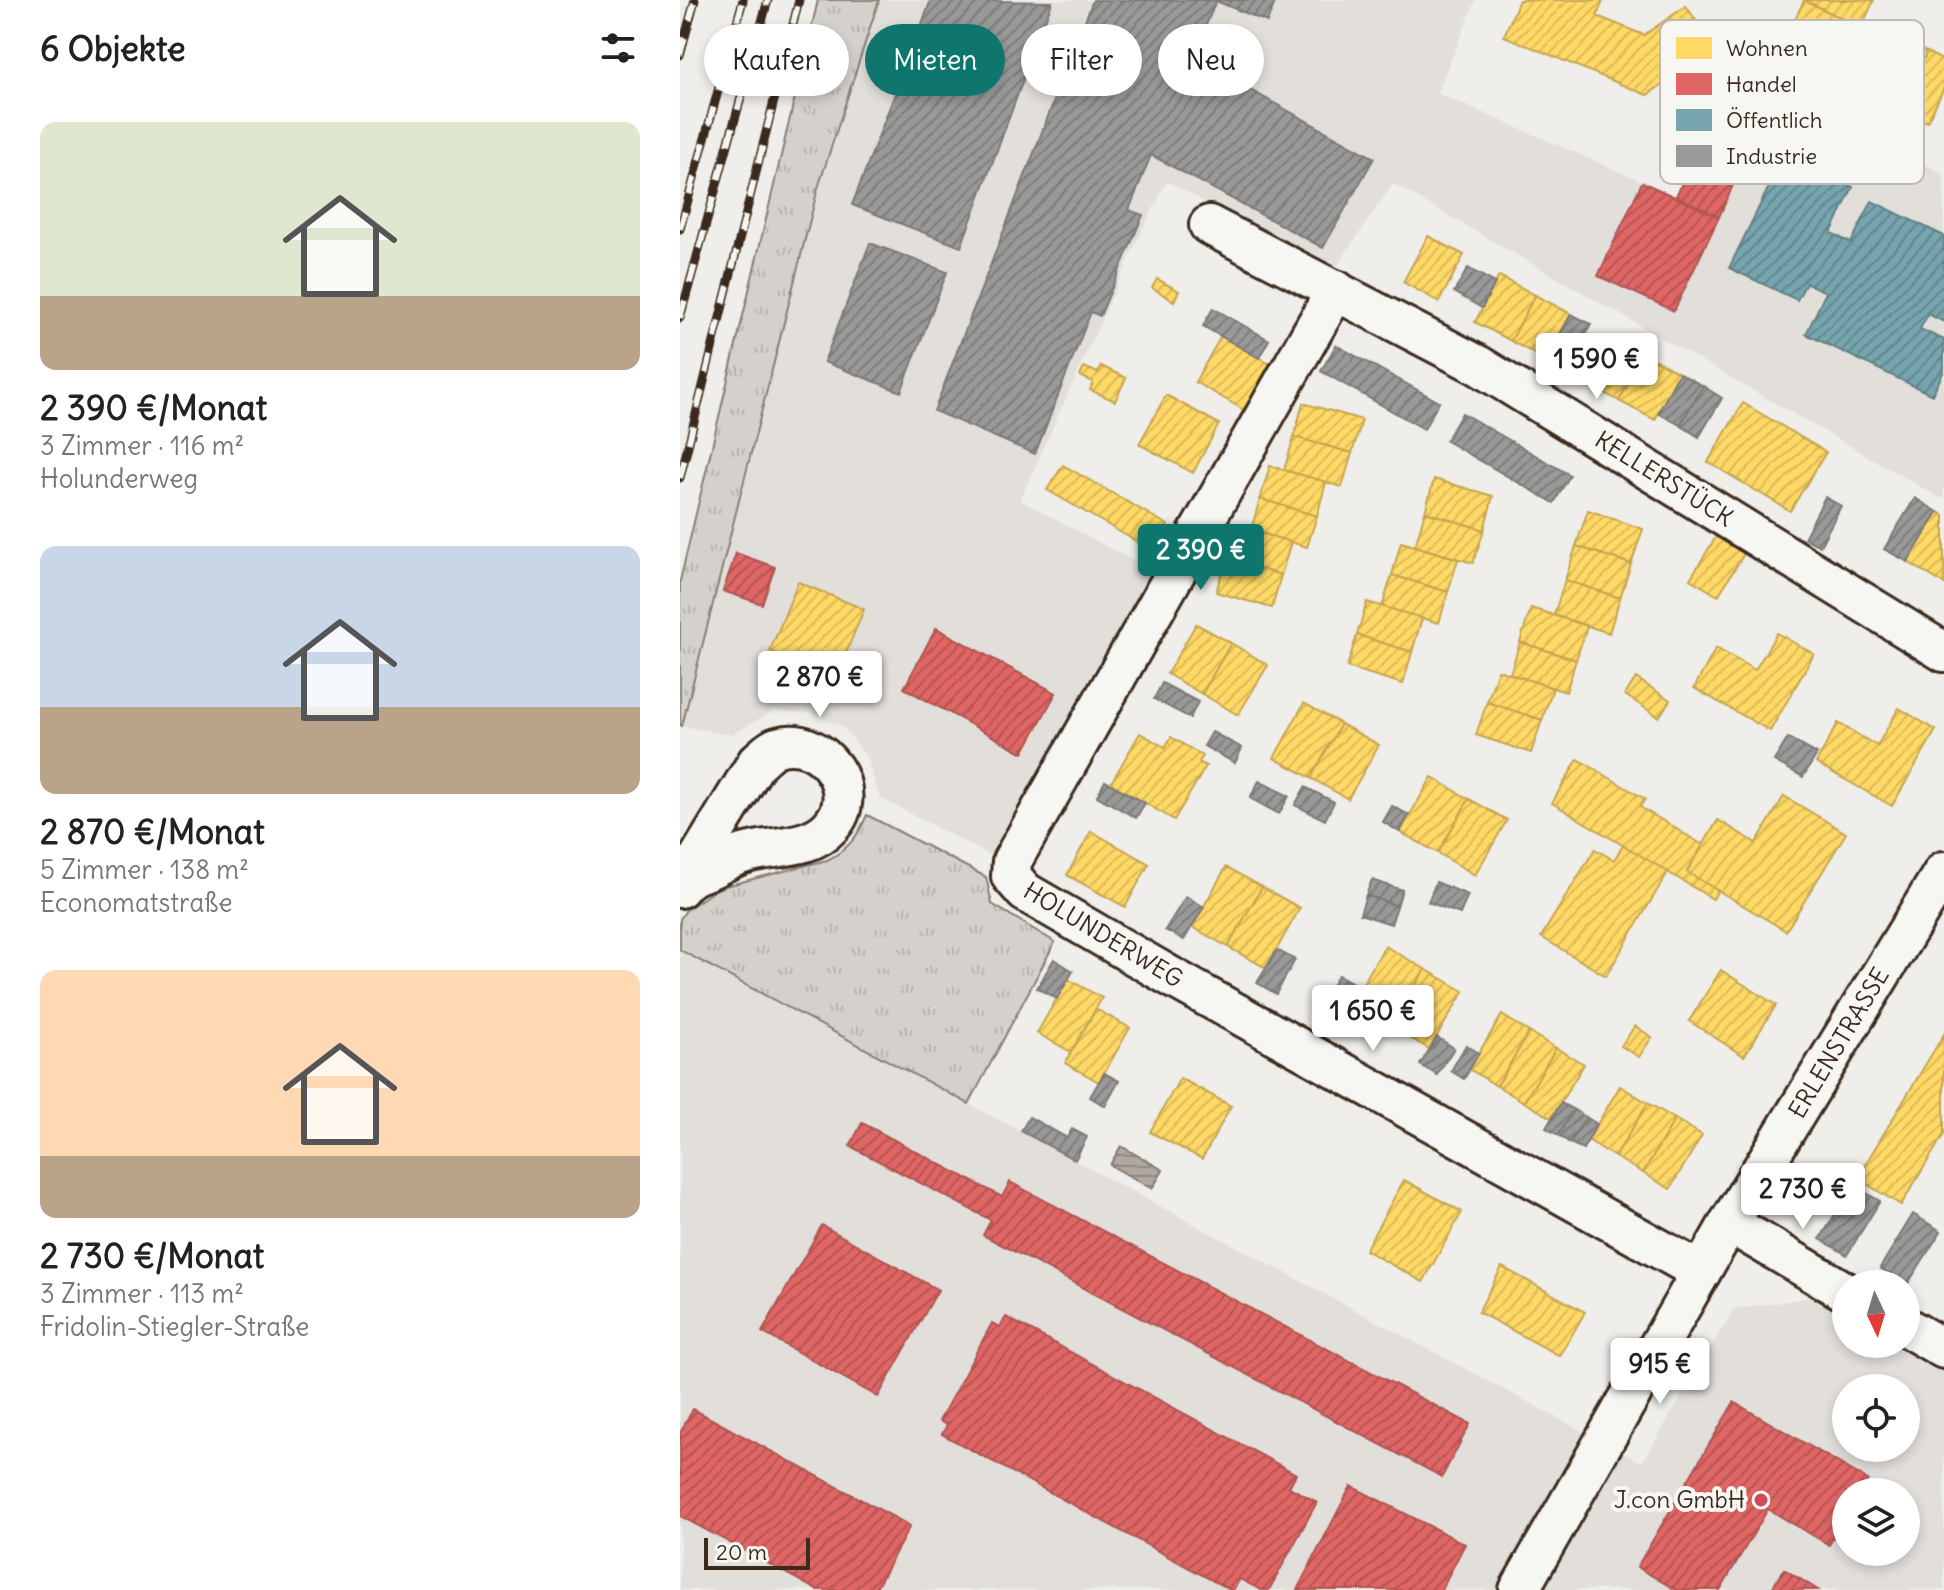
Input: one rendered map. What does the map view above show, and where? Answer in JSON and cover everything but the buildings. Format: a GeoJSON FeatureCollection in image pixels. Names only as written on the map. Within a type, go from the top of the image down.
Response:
{"type":"FeatureCollection","features":[{"type":"Feature","properties":{"kind":"street","name":"KELLERSTÜCK"},"geometry":{"type":"LineString","coordinates":[[1209,225],[1478,365],[1944,652]]}},
{"type":"Feature","properties":{"kind":"street","name":"HOLUNDERWEG"},"geometry":{"type":"LineString","coordinates":[[1336,290],[1012,861],[1011,876],[1025,892],[1147,963],[1701,1272]]}},
{"type":"Feature","properties":{"kind":"street","name":"ERLENSTRASSE"},"geometry":{"type":"LineString","coordinates":[[1519,1590],[1729,1223],[1944,871]]}},
{"type":"Feature","properties":{"kind":"street"},"geometry":{"type":"LineString","coordinates":[[1729,1223],[1832,1284]]}},
{"type":"Feature","properties":{"kind":"street"},"geometry":{"type":"LineString","coordinates":[[1920,1335],[1944,1349]]}},
{"type":"Feature","properties":{"kind":"shaded area"},"geometry":{"type":"Polygon","coordinates":[[[879,0],[1476,0],[1437,93],[1676,196],[1681,184],[1924,184],[1924,164],[1944,174],[1942,499],[1393,184],[1332,273],[1167,181],[1020,500],[1158,574],[997,859],[880,798],[866,756],[844,728],[812,713],[773,711],[731,735],[682,726],[818,188],[865,43],[865,96],[1005,96],[1005,24],[871,24],[879,0]]]}},
{"type":"Feature","properties":{"kind":"shaded area"},"geometry":{"type":"Polygon","coordinates":[[[680,950],[1642,1463],[1734,1309],[1814,1297],[1832,1307],[1832,1358],[1920,1357],[1944,1371],[1944,1590],[680,1590],[680,950]]]}},
{"type":"Feature","properties":{"kind":"shaded area"},"geometry":{"type":"Polygon","coordinates":[[[1121,1146],[1163,1170],[1152,1189],[1110,1165],[1121,1146]]]}},
{"type":"Feature","properties":{"kind":"green space"},"geometry":{"type":"Polygon","coordinates":[[[818,0],[879,0],[871,24],[865,24],[865,43],[849,92],[849,24],[812,24],[818,0]]]}},
{"type":"Feature","properties":{"kind":"green space"},"geometry":{"type":"Polygon","coordinates":[[[795,96],[848,96],[818,188],[682,726],[680,581],[795,96]]]}},
{"type":"Feature","properties":{"kind":"green space"},"geometry":{"type":"Polygon","coordinates":[[[867,815],[986,877],[992,904],[1055,942],[969,1104],[680,950],[680,919],[686,910],[718,888],[827,860],[852,842],[867,815]]]}},
{"type":"Feature","properties":{"kind":"railway"},"geometry":{"type":"LineString","coordinates":[[680,55],[695,0]]}},
{"type":"Feature","properties":{"kind":"railway"},"geometry":{"type":"LineString","coordinates":[[680,229],[743,0]]}},
{"type":"Feature","properties":{"kind":"railway"},"geometry":{"type":"LineString","coordinates":[[680,318],[768,0]]}},
{"type":"Feature","properties":{"kind":"railway"},"geometry":{"type":"LineString","coordinates":[[680,478],[799,0]]}},
{"type":"Feature","properties":{"kind":"place","name":"J.con GmbH"},"geometry":{"type":"Point","coordinates":[1761,1500]}}]}
